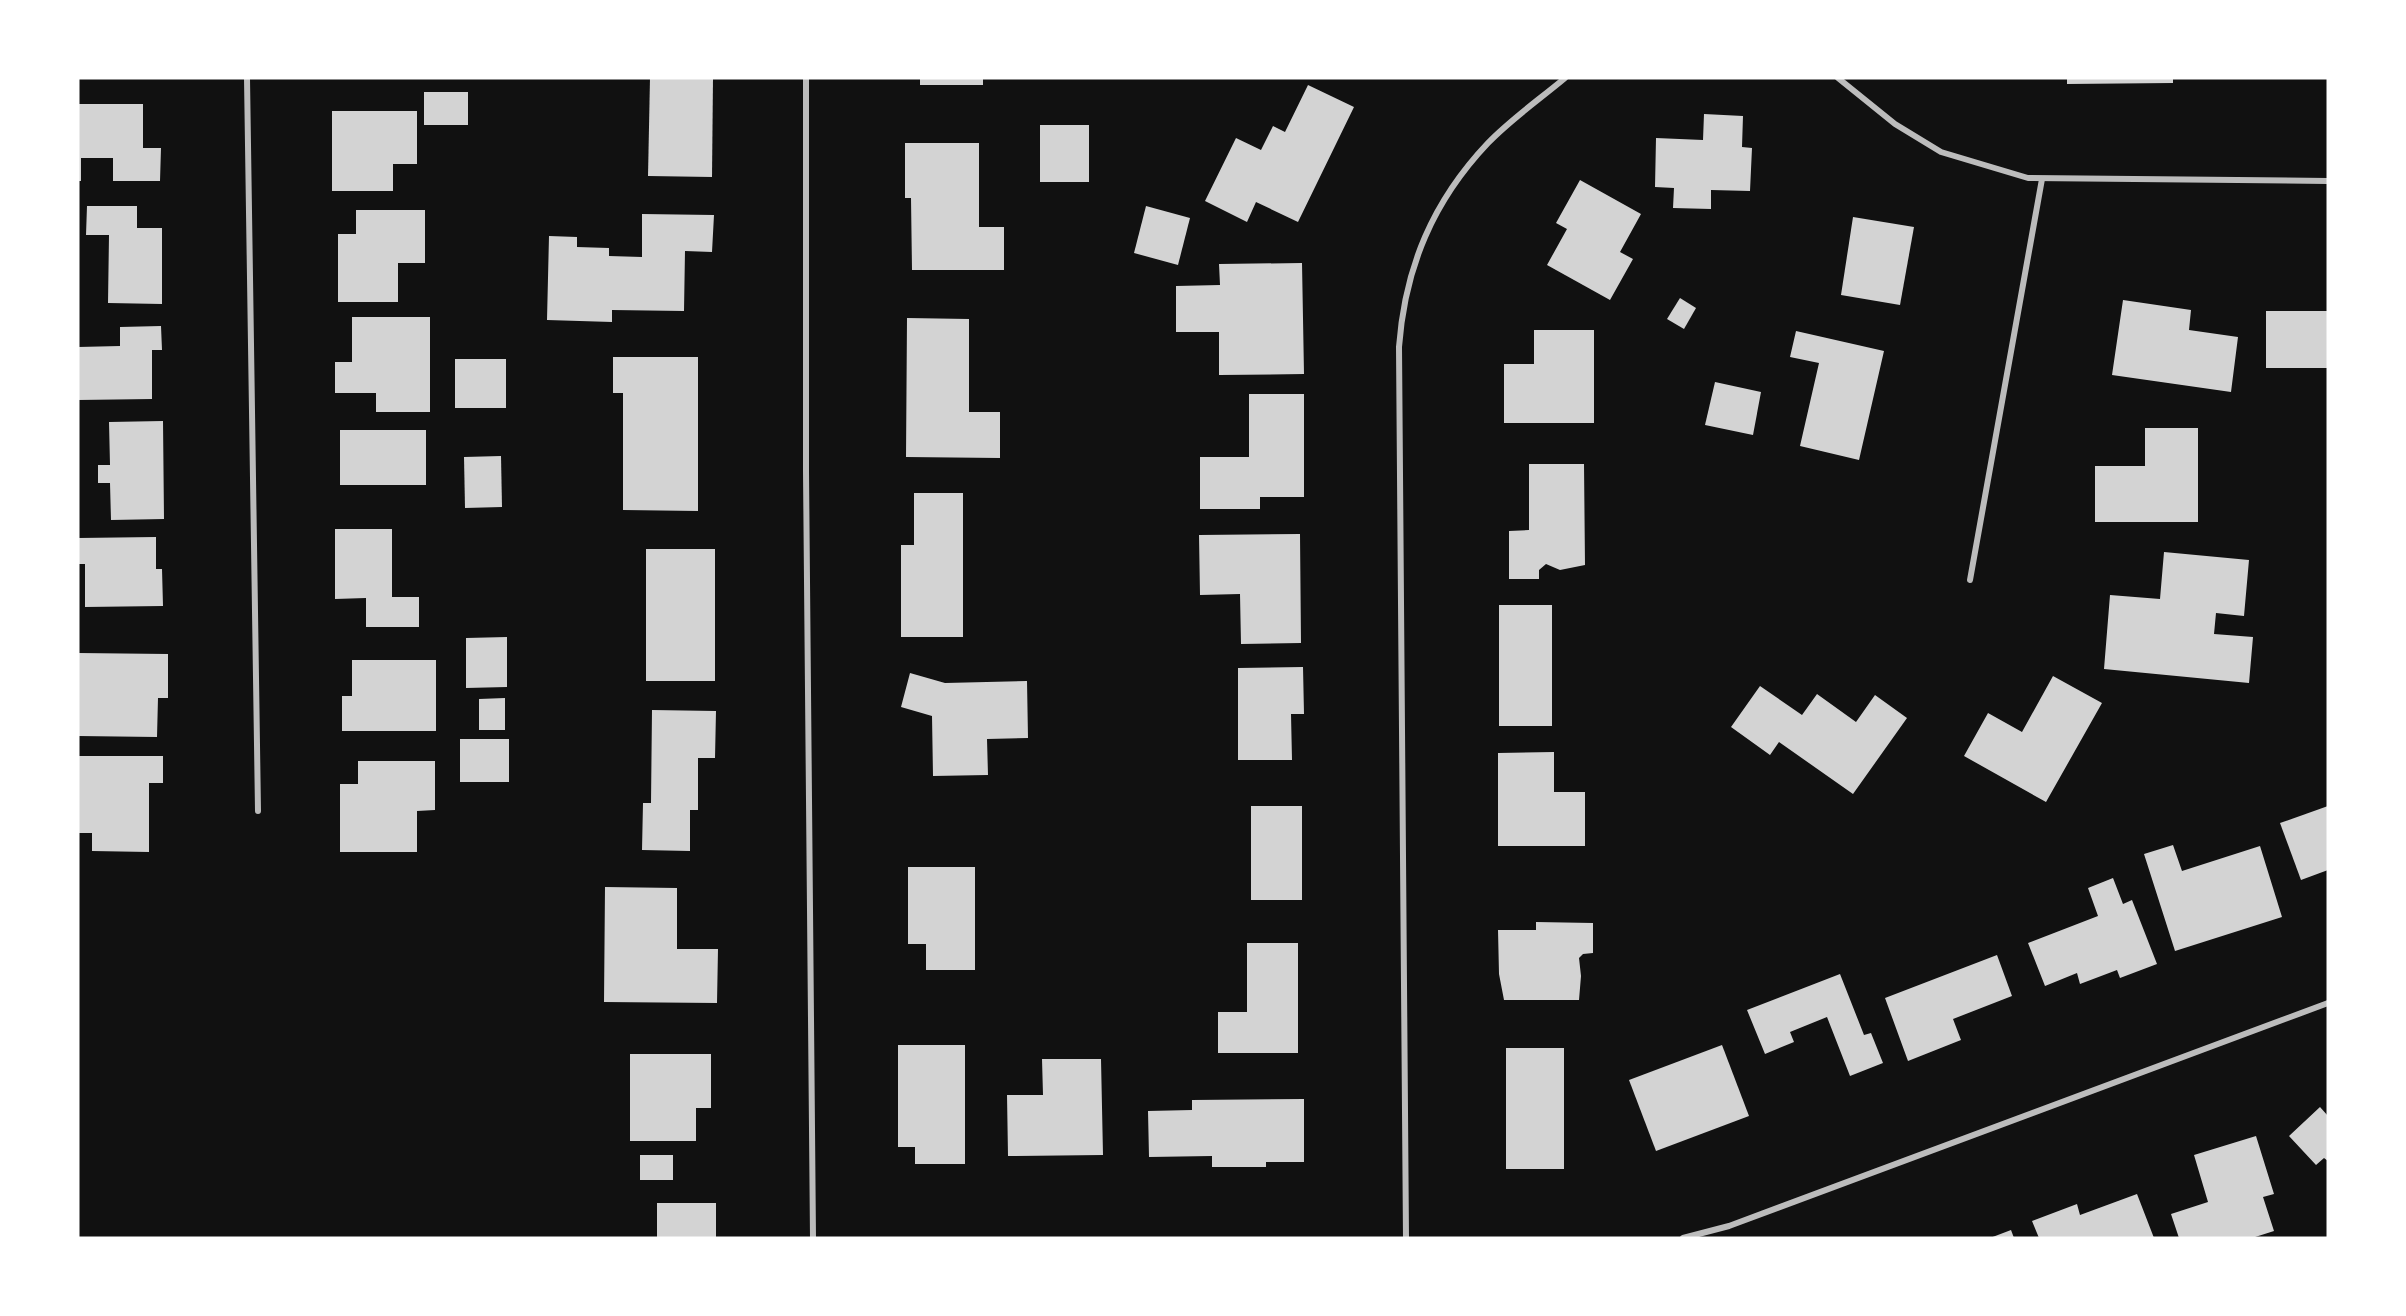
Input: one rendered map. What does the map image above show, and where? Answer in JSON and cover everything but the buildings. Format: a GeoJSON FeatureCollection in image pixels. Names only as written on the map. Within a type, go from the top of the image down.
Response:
{"type":"FeatureCollection","features":[{"type":"Feature","properties":{"kind":"street"},"geometry":{"type":"LineString","coordinates":[[247,78],[258,811]]}},
{"type":"Feature","properties":{"kind":"street"},"geometry":{"type":"LineString","coordinates":[[806,78],[806,483],[813,1238]]}},
{"type":"Feature","properties":{"kind":"street"},"geometry":{"type":"LineString","coordinates":[[1406,1238],[1399,347],[1401,321],[1414,262],[1430,224],[1456,180],[1490,141],[1565,78]]}},
{"type":"Feature","properties":{"kind":"street"},"geometry":{"type":"LineString","coordinates":[[1838,78],[1894,124],[1941,152],[2028,178],[2328,181]]}},
{"type":"Feature","properties":{"kind":"street"},"geometry":{"type":"LineString","coordinates":[[1970,580],[2042,179]]}},
{"type":"Feature","properties":{"kind":"street"},"geometry":{"type":"LineString","coordinates":[[1683,1238],[1729,1226],[2328,1003]]}}]}
